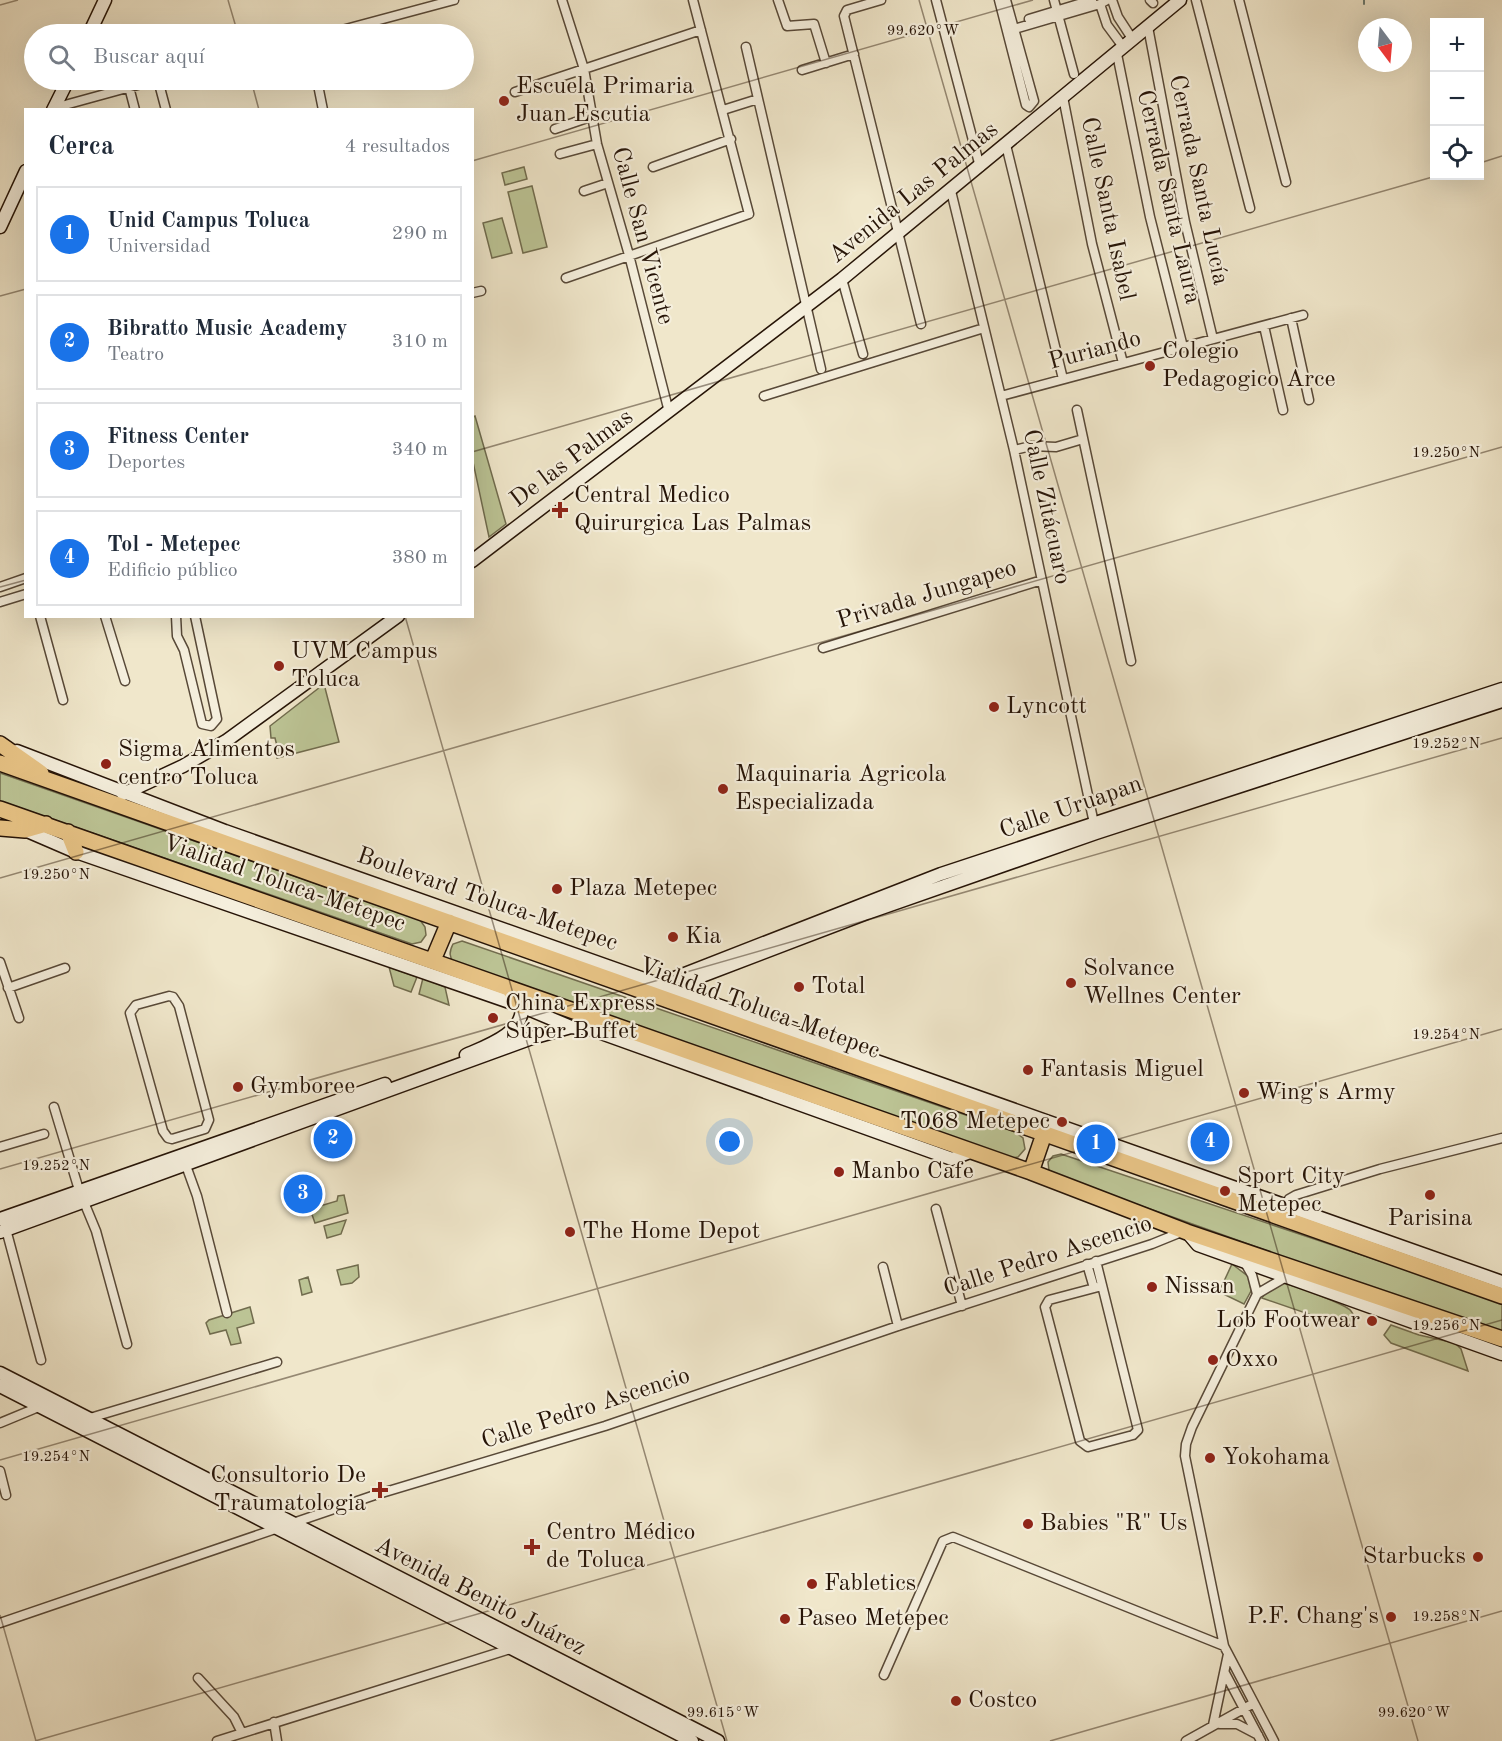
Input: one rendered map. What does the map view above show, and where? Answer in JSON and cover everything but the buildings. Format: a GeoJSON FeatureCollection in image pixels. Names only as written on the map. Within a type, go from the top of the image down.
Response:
{"type":"FeatureCollection","features":[{"type":"Feature","properties":{"kind":"highway"},"geometry":{"type":"LineString","coordinates":[[1,744],[56,783]]}},
{"type":"Feature","properties":{"kind":"highway","name":"Vialidad Toluca-Metepec"},"geometry":{"type":"LineString","coordinates":[[0,763],[108,802],[141,807],[240,848],[431,910],[449,922],[723,1013],[1044,1134],[1165,1170],[1282,1211],[1442,1268],[1502,1296]]}},
{"type":"Feature","properties":{"kind":"highway","name":"Vialidad Toluca-Metepec"},"geometry":{"type":"LineString","coordinates":[[0,809],[1031,1172],[1185,1231],[1502,1339]]}},
{"type":"Feature","properties":{"kind":"highway"},"geometry":{"type":"LineString","coordinates":[[9,831],[46,824]]}},
{"type":"Feature","properties":{"kind":"highway"},"geometry":{"type":"LineString","coordinates":[[225,831],[240,848]]}},
{"type":"Feature","properties":{"kind":"highway"},"geometry":{"type":"LineString","coordinates":[[68,832],[76,852]]}},
{"type":"Feature","properties":{"kind":"highway"},"geometry":{"type":"LineString","coordinates":[[433,960],[449,922]]}},
{"type":"Feature","properties":{"kind":"highway"},"geometry":{"type":"LineString","coordinates":[[509,988],[525,1007],[547,1002]]}},
{"type":"Feature","properties":{"kind":"highway"},"geometry":{"type":"LineString","coordinates":[[590,1029],[607,1023]]}},
{"type":"Feature","properties":{"kind":"highway"},"geometry":{"type":"LineString","coordinates":[[1031,1172],[1044,1134]]}},
{"type":"Feature","properties":{"kind":"highway"},"geometry":{"type":"LineString","coordinates":[[1447,1322],[1455,1337]]}},
{"type":"Feature","properties":{"kind":"main road"},"geometry":{"type":"LineString","coordinates":[[94,24],[105,0]]}},
{"type":"Feature","properties":{"kind":"main road","name":"Avenida Las Palmas"},"geometry":{"type":"LineString","coordinates":[[669,412],[842,279],[1180,0]]}},
{"type":"Feature","properties":{"kind":"main road"},"geometry":{"type":"LineString","coordinates":[[54,108],[63,90]]}},
{"type":"Feature","properties":{"kind":"main road"},"geometry":{"type":"LineString","coordinates":[[0,227],[24,175]]}},
{"type":"Feature","properties":{"kind":"main road","name":"De las Palmas"},"geometry":{"type":"LineString","coordinates":[[474,559],[669,412]]}},
{"type":"Feature","properties":{"kind":"main road"},"geometry":{"type":"LineString","coordinates":[[108,802],[183,766],[226,741],[395,618]]}},
{"type":"Feature","properties":{"kind":"main road","name":"Calle Uruapan"},"geometry":{"type":"LineString","coordinates":[[1322,754],[1502,689]]}},
{"type":"Feature","properties":{"kind":"main road","name":"Calle Uruapan"},"geometry":{"type":"LineString","coordinates":[[659,984],[940,874],[1322,754],[1502,701]]}},
{"type":"Feature","properties":{"kind":"main road","name":"Boulevard Toluca-Metepec"},"geometry":{"type":"LineString","coordinates":[[1,744],[124,793],[141,807],[225,831],[431,910],[685,993],[723,1013],[1165,1170]]}},
{"type":"Feature","properties":{"kind":"main road","name":"Calle Uruapan"},"geometry":{"type":"LineString","coordinates":[[685,993],[702,976],[1095,827]]}},
{"type":"Feature","properties":{"kind":"main road"},"geometry":{"type":"LineString","coordinates":[[9,831],[525,1007],[571,1027],[590,1029],[951,1159],[970,1152]]}},
{"type":"Feature","properties":{"kind":"main road"},"geometry":{"type":"LineString","coordinates":[[189,1160],[479,1050],[513,1028],[525,1007]]}},
{"type":"Feature","properties":{"kind":"main road"},"geometry":{"type":"LineString","coordinates":[[2,1225],[79,1190],[132,1179],[532,1038],[571,1027]]}},
{"type":"Feature","properties":{"kind":"main road"},"geometry":{"type":"LineString","coordinates":[[2,1225],[85,1202],[132,1179]]}},
{"type":"Feature","properties":{"kind":"main road"},"geometry":{"type":"LineString","coordinates":[[1185,1231],[1198,1245],[1502,1354]]}},
{"type":"Feature","properties":{"kind":"main road"},"geometry":{"type":"LineString","coordinates":[[1442,1268],[1502,1282]]}},
{"type":"Feature","properties":{"kind":"main road","name":"Avenida Benito Juárez"},"geometry":{"type":"LineString","coordinates":[[0,1373],[718,1741]]}},
{"type":"Feature","properties":{"kind":"main road","name":"Avenida Benito Juárez"},"geometry":{"type":"LineString","coordinates":[[0,1386],[692,1741]]}},
{"type":"Feature","properties":{"kind":"street"},"geometry":{"type":"LineString","coordinates":[[361,24],[436,2],[454,0]]}},
{"type":"Feature","properties":{"kind":"street","name":"Calle San Vicente"},"geometry":{"type":"LineString","coordinates":[[562,0],[584,69],[597,144],[630,255],[669,412]]}},
{"type":"Feature","properties":{"kind":"street"},"geometry":{"type":"LineString","coordinates":[[566,278],[750,214],[693,0]]}},
{"type":"Feature","properties":{"kind":"street"},"geometry":{"type":"LineString","coordinates":[[778,0],[787,26],[814,24],[826,63]]}},
{"type":"Feature","properties":{"kind":"street"},"geometry":{"type":"LineString","coordinates":[[879,0],[845,11],[921,324]]}},
{"type":"Feature","properties":{"kind":"street"},"geometry":{"type":"LineString","coordinates":[[936,0],[980,167]]}},
{"type":"Feature","properties":{"kind":"street"},"geometry":{"type":"LineString","coordinates":[[999,0],[1011,28],[1034,101],[1029,107],[1026,105],[1011,28],[1006,0]]}},
{"type":"Feature","properties":{"kind":"street"},"geometry":{"type":"LineString","coordinates":[[1054,0],[1074,74]]}},
{"type":"Feature","properties":{"kind":"street"},"geometry":{"type":"LineString","coordinates":[[1196,0],[1250,208]]}},
{"type":"Feature","properties":{"kind":"street"},"geometry":{"type":"LineString","coordinates":[[1239,0],[1286,182]]}},
{"type":"Feature","properties":{"kind":"street"},"geometry":{"type":"LineString","coordinates":[[1011,28],[1103,1]]}},
{"type":"Feature","properties":{"kind":"street"},"geometry":{"type":"LineString","coordinates":[[1103,1],[1118,17],[1124,47]]}},
{"type":"Feature","properties":{"kind":"street"},"geometry":{"type":"LineString","coordinates":[[1103,1],[1107,26],[1124,47]]}},
{"type":"Feature","properties":{"kind":"street","name":"Cerrada Santa Lucía"},"geometry":{"type":"LineString","coordinates":[[1148,27],[1185,222],[1213,339]]}},
{"type":"Feature","properties":{"kind":"street"},"geometry":{"type":"LineString","coordinates":[[515,92],[701,30]]}},
{"type":"Feature","properties":{"kind":"street"},"geometry":{"type":"LineString","coordinates":[[746,47],[821,369]]}},
{"type":"Feature","properties":{"kind":"street","name":"Cerrada Santa Laura"},"geometry":{"type":"LineString","coordinates":[[1124,47],[1150,217],[1183,347]]}},
{"type":"Feature","properties":{"kind":"street"},"geometry":{"type":"LineString","coordinates":[[802,70],[854,54]]}},
{"type":"Feature","properties":{"kind":"street"},"geometry":{"type":"LineString","coordinates":[[57,108],[119,90]]}},
{"type":"Feature","properties":{"kind":"street"},"geometry":{"type":"LineString","coordinates":[[130,90],[134,108]]}},
{"type":"Feature","properties":{"kind":"street"},"geometry":{"type":"LineString","coordinates":[[160,90],[165,108]]}},
{"type":"Feature","properties":{"kind":"street"},"geometry":{"type":"LineString","coordinates":[[319,90],[323,108]]}},
{"type":"Feature","properties":{"kind":"street","name":"Calle Santa Isabel"},"geometry":{"type":"LineString","coordinates":[[1063,97],[1092,244],[1123,363]]}},
{"type":"Feature","properties":{"kind":"street"},"geometry":{"type":"LineString","coordinates":[[723,110],[758,99]]}},
{"type":"Feature","properties":{"kind":"street"},"geometry":{"type":"LineString","coordinates":[[555,129],[592,116]]}},
{"type":"Feature","properties":{"kind":"street"},"geometry":{"type":"LineString","coordinates":[[653,167],[731,140]]}},
{"type":"Feature","properties":{"kind":"street"},"geometry":{"type":"LineString","coordinates":[[560,154],[597,144]]}},
{"type":"Feature","properties":{"kind":"street"},"geometry":{"type":"LineString","coordinates":[[1006,145],[1063,380]]}},
{"type":"Feature","properties":{"kind":"street"},"geometry":{"type":"LineString","coordinates":[[584,191],[608,183]]}},
{"type":"Feature","properties":{"kind":"street","name":"Calle Zitácuaro"},"geometry":{"type":"LineString","coordinates":[[951,191],[1014,450],[1095,827]]}},
{"type":"Feature","properties":{"kind":"street"},"geometry":{"type":"LineString","coordinates":[[842,279],[863,354]]}},
{"type":"Feature","properties":{"kind":"street","name":"Puriando"},"geometry":{"type":"LineString","coordinates":[[1001,396],[1303,315]]}},
{"type":"Feature","properties":{"kind":"street"},"geometry":{"type":"LineString","coordinates":[[1291,318],[1309,400]]}},
{"type":"Feature","properties":{"kind":"street"},"geometry":{"type":"LineString","coordinates":[[1264,326],[1283,410]]}},
{"type":"Feature","properties":{"kind":"street"},"geometry":{"type":"LineString","coordinates":[[764,396],[984,328]]}},
{"type":"Feature","properties":{"kind":"street"},"geometry":{"type":"LineString","coordinates":[[1077,410],[1131,661]]}},
{"type":"Feature","properties":{"kind":"street"},"geometry":{"type":"LineString","coordinates":[[1014,450],[1031,446],[1056,447],[1083,439]]}},
{"type":"Feature","properties":{"kind":"street"},"geometry":{"type":"LineString","coordinates":[[0,586],[24,580]]}},
{"type":"Feature","properties":{"kind":"street","name":"Privada Jungapeo"},"geometry":{"type":"LineString","coordinates":[[823,648],[1042,580]]}},
{"type":"Feature","properties":{"kind":"street"},"geometry":{"type":"LineString","coordinates":[[0,602],[24,595]]}},
{"type":"Feature","properties":{"kind":"street"},"geometry":{"type":"LineString","coordinates":[[41,618],[63,700]]}},
{"type":"Feature","properties":{"kind":"street"},"geometry":{"type":"LineString","coordinates":[[106,618],[125,681]]}},
{"type":"Feature","properties":{"kind":"street"},"geometry":{"type":"LineString","coordinates":[[176,618],[177,636],[184,650],[202,724],[210,726],[217,719],[199,646],[200,634],[196,618]]}},
{"type":"Feature","properties":{"kind":"street"},"geometry":{"type":"LineString","coordinates":[[184,650],[199,646]]}},
{"type":"Feature","properties":{"kind":"street"},"geometry":{"type":"LineString","coordinates":[[0,962],[19,1018]]}},
{"type":"Feature","properties":{"kind":"street"},"geometry":{"type":"LineString","coordinates":[[8,988],[66,968]]}},
{"type":"Feature","properties":{"kind":"street"},"geometry":{"type":"LineString","coordinates":[[169,996],[173,997],[179,1006],[209,1120],[206,1129],[185,1136],[168,1138],[163,1131],[130,1013],[136,1005],[169,996]]}},
{"type":"Feature","properties":{"kind":"street"},"geometry":{"type":"LineString","coordinates":[[54,1107],[79,1190],[96,1231],[127,1344]]}},
{"type":"Feature","properties":{"kind":"street"},"geometry":{"type":"LineString","coordinates":[[0,1147],[44,1134]]}},
{"type":"Feature","properties":{"kind":"street"},"geometry":{"type":"LineString","coordinates":[[185,1136],[227,1313]]}},
{"type":"Feature","properties":{"kind":"street"},"geometry":{"type":"LineString","coordinates":[[1282,1211],[1296,1195],[1380,1169],[1502,1138]]}},
{"type":"Feature","properties":{"kind":"street"},"geometry":{"type":"LineString","coordinates":[[936,1209],[962,1306]]}},
{"type":"Feature","properties":{"kind":"street"},"geometry":{"type":"LineString","coordinates":[[2,1225],[41,1360]]}},
{"type":"Feature","properties":{"kind":"street","name":"Calle Pedro Ascencio"},"geometry":{"type":"LineString","coordinates":[[0,1623],[375,1495],[605,1426],[898,1326],[1152,1244],[1185,1231]]}},
{"type":"Feature","properties":{"kind":"street"},"geometry":{"type":"LineString","coordinates":[[1096,1261],[1098,1287]]}},
{"type":"Feature","properties":{"kind":"street"},"geometry":{"type":"LineString","coordinates":[[1245,1263],[1255,1281],[1257,1294],[1186,1444],[1185,1465],[1226,1650],[1260,1739]]}},
{"type":"Feature","properties":{"kind":"street"},"geometry":{"type":"LineString","coordinates":[[1087,1264],[1098,1287],[1138,1430],[1133,1435],[1088,1447],[1080,1441],[1045,1307],[1049,1300],[1098,1287]]}},
{"type":"Feature","properties":{"kind":"street"},"geometry":{"type":"LineString","coordinates":[[884,1267],[898,1326]]}},
{"type":"Feature","properties":{"kind":"street"},"geometry":{"type":"LineString","coordinates":[[1257,1294],[1286,1277]]}},
{"type":"Feature","properties":{"kind":"street"},"geometry":{"type":"LineString","coordinates":[[90,1418],[277,1362]]}},
{"type":"Feature","properties":{"kind":"street"},"geometry":{"type":"LineString","coordinates":[[0,1423],[53,1401]]}},
{"type":"Feature","properties":{"kind":"street"},"geometry":{"type":"LineString","coordinates":[[1,1477],[6,1495]]}},
{"type":"Feature","properties":{"kind":"street"},"geometry":{"type":"LineString","coordinates":[[884,1675],[943,1541],[953,1537],[1226,1650]]}},
{"type":"Feature","properties":{"kind":"street"},"geometry":{"type":"LineString","coordinates":[[218,1741],[527,1642]]}},
{"type":"Feature","properties":{"kind":"street"},"geometry":{"type":"LineString","coordinates":[[1215,1725],[1225,1673],[1226,1650]]}},
{"type":"Feature","properties":{"kind":"street"},"geometry":{"type":"LineString","coordinates":[[1225,1673],[1274,1741]]}},
{"type":"Feature","properties":{"kind":"street"},"geometry":{"type":"LineString","coordinates":[[198,1678],[234,1717],[242,1733]]}},
{"type":"Feature","properties":{"kind":"street"},"geometry":{"type":"LineString","coordinates":[[1186,1741],[1249,1706]]}},
{"type":"Feature","properties":{"kind":"street"},"geometry":{"type":"LineString","coordinates":[[274,1722],[277,1741]]}},
{"type":"Feature","properties":{"kind":"street"},"geometry":{"type":"LineString","coordinates":[[1215,1725],[1238,1724],[1260,1739]]}},
{"type":"Feature","properties":{"kind":"green space"},"geometry":{"type":"Polygon","coordinates":[[[524,167],[527,179],[505,185],[502,173],[524,167]]]}},
{"type":"Feature","properties":{"kind":"green space"},"geometry":{"type":"Polygon","coordinates":[[[532,186],[547,247],[523,253],[508,192],[532,186]]]}},
{"type":"Feature","properties":{"kind":"green space"},"geometry":{"type":"Polygon","coordinates":[[[502,218],[512,253],[492,258],[483,223],[502,218]]]}},
{"type":"Feature","properties":{"kind":"green space"},"geometry":{"type":"Polygon","coordinates":[[[474,416],[506,524],[489,537],[474,467],[474,416]]]}},
{"type":"Feature","properties":{"kind":"green space"},"geometry":{"type":"Polygon","coordinates":[[[324,684],[339,742],[277,758],[276,755],[279,754],[275,738],[271,738],[270,726],[324,684]]]}},
{"type":"Feature","properties":{"kind":"green space"},"geometry":{"type":"Polygon","coordinates":[[[0,773],[420,920],[425,927],[426,935],[421,942],[412,944],[0,801],[0,773]]]}},
{"type":"Feature","properties":{"kind":"green space"},"geometry":{"type":"Polygon","coordinates":[[[462,941],[1015,1132],[1023,1138],[1025,1149],[1018,1157],[1012,1158],[454,963],[450,952],[453,944],[462,941]]]}},
{"type":"Feature","properties":{"kind":"green space"},"geometry":{"type":"Polygon","coordinates":[[[389,967],[417,977],[411,992],[394,986],[389,967]]]}},
{"type":"Feature","properties":{"kind":"green space"},"geometry":{"type":"Polygon","coordinates":[[[423,978],[445,987],[449,1005],[419,994],[423,978]]]}},
{"type":"Feature","properties":{"kind":"green space"},"geometry":{"type":"Polygon","coordinates":[[[1061,1154],[1502,1302],[1502,1332],[1055,1177],[1049,1171],[1048,1162],[1053,1156],[1061,1154]]]}},
{"type":"Feature","properties":{"kind":"green space"},"geometry":{"type":"Polygon","coordinates":[[[344,1195],[348,1213],[315,1223],[310,1209],[337,1201],[338,1196],[344,1195]]]}},
{"type":"Feature","properties":{"kind":"green space"},"geometry":{"type":"Polygon","coordinates":[[[346,1220],[341,1234],[327,1238],[324,1226],[346,1220]]]}},
{"type":"Feature","properties":{"kind":"green space"},"geometry":{"type":"Polygon","coordinates":[[[1232,1264],[1249,1277],[1251,1291],[1244,1304],[1219,1292],[1232,1264]]]}},
{"type":"Feature","properties":{"kind":"green space"},"geometry":{"type":"Polygon","coordinates":[[[358,1265],[359,1277],[352,1283],[341,1285],[337,1270],[358,1265]]]}},
{"type":"Feature","properties":{"kind":"green space"},"geometry":{"type":"Polygon","coordinates":[[[308,1277],[312,1292],[302,1295],[299,1280],[308,1277]]]}},
{"type":"Feature","properties":{"kind":"green space"},"geometry":{"type":"Polygon","coordinates":[[[1281,1283],[1318,1295],[1347,1308],[1354,1315],[1352,1324],[1349,1328],[1262,1298],[1265,1293],[1281,1283]]]}},
{"type":"Feature","properties":{"kind":"green space"},"geometry":{"type":"Polygon","coordinates":[[[250,1307],[254,1323],[237,1328],[241,1343],[231,1345],[226,1330],[210,1334],[206,1323],[209,1320],[250,1307]]]}},
{"type":"Feature","properties":{"kind":"green space"},"geometry":{"type":"Polygon","coordinates":[[[1391,1325],[1419,1335],[1455,1343],[1461,1349],[1468,1371],[1391,1343],[1384,1335],[1391,1325]]]}},
{"type":"Feature","properties":{"kind":"place","name":"Escuela Primaria Juan Escutia"},"geometry":{"type":"Point","coordinates":[504,101]}},
{"type":"Feature","properties":{"kind":"place","name":"Colegio Pedagogico Arce"},"geometry":{"type":"Point","coordinates":[1150,366]}},
{"type":"Feature","properties":{"kind":"place","name":"Central Medico Quirurgica Las Palmas"},"geometry":{"type":"Point","coordinates":[560,510]}},
{"type":"Feature","properties":{"kind":"place","name":"UVM Campus Toluca"},"geometry":{"type":"Point","coordinates":[279,666]}},
{"type":"Feature","properties":{"kind":"place","name":"Lyncott"},"geometry":{"type":"Point","coordinates":[994,707]}},
{"type":"Feature","properties":{"kind":"place","name":"Sigma Alimentos centro Toluca"},"geometry":{"type":"Point","coordinates":[106,764]}},
{"type":"Feature","properties":{"kind":"place","name":"Maquinaria Agricola Especializada"},"geometry":{"type":"Point","coordinates":[723,789]}},
{"type":"Feature","properties":{"kind":"place","name":"Plaza Metepec"},"geometry":{"type":"Point","coordinates":[557,889]}},
{"type":"Feature","properties":{"kind":"place","name":"Kia"},"geometry":{"type":"Point","coordinates":[673,937]}},
{"type":"Feature","properties":{"kind":"place","name":"Solvance Wellnes Center"},"geometry":{"type":"Point","coordinates":[1071,983]}},
{"type":"Feature","properties":{"kind":"place","name":"Total"},"geometry":{"type":"Point","coordinates":[799,987]}},
{"type":"Feature","properties":{"kind":"place","name":"China Express Súper Buffet"},"geometry":{"type":"Point","coordinates":[493,1018]}},
{"type":"Feature","properties":{"kind":"place","name":"Fantasis Miguel"},"geometry":{"type":"Point","coordinates":[1028,1070]}},
{"type":"Feature","properties":{"kind":"place","name":"Gymboree"},"geometry":{"type":"Point","coordinates":[238,1087]}},
{"type":"Feature","properties":{"kind":"place","name":"Wing's Army"},"geometry":{"type":"Point","coordinates":[1244,1093]}},
{"type":"Feature","properties":{"kind":"place","name":"T068 Metepec"},"geometry":{"type":"Point","coordinates":[1062,1122]}},
{"type":"Feature","properties":{"kind":"place","name":"Bibratto Music Academy"},"geometry":{"type":"Point","coordinates":[333,1139]}},
{"type":"Feature","properties":{"kind":"place","name":"Tol - Metepec"},"geometry":{"type":"Point","coordinates":[1210,1142]}},
{"type":"Feature","properties":{"kind":"place","name":"Unid Campus Toluca"},"geometry":{"type":"Point","coordinates":[1096,1144]}},
{"type":"Feature","properties":{"kind":"place","name":"Manbo Cafe"},"geometry":{"type":"Point","coordinates":[839,1172]}},
{"type":"Feature","properties":{"kind":"place","name":"Sport City Metepec"},"geometry":{"type":"Point","coordinates":[1225,1191]}},
{"type":"Feature","properties":{"kind":"place","name":"Fitness Center"},"geometry":{"type":"Point","coordinates":[303,1194]}},
{"type":"Feature","properties":{"kind":"place","name":"Parisina"},"geometry":{"type":"Point","coordinates":[1430,1195]}},
{"type":"Feature","properties":{"kind":"place","name":"The Home Depot"},"geometry":{"type":"Point","coordinates":[570,1232]}},
{"type":"Feature","properties":{"kind":"place","name":"Nissan"},"geometry":{"type":"Point","coordinates":[1152,1287]}},
{"type":"Feature","properties":{"kind":"place","name":"Lob Footwear"},"geometry":{"type":"Point","coordinates":[1372,1321]}},
{"type":"Feature","properties":{"kind":"place","name":"Oxxo"},"geometry":{"type":"Point","coordinates":[1213,1360]}},
{"type":"Feature","properties":{"kind":"place","name":"Yokohama"},"geometry":{"type":"Point","coordinates":[1210,1458]}},
{"type":"Feature","properties":{"kind":"place","name":"Consultorio De Traumatologia"},"geometry":{"type":"Point","coordinates":[380,1490]}},
{"type":"Feature","properties":{"kind":"place","name":"Babies \"R\" Us"},"geometry":{"type":"Point","coordinates":[1028,1524]}},
{"type":"Feature","properties":{"kind":"place","name":"Centro Médico de Toluca"},"geometry":{"type":"Point","coordinates":[532,1547]}},
{"type":"Feature","properties":{"kind":"place","name":"Starbucks"},"geometry":{"type":"Point","coordinates":[1478,1557]}},
{"type":"Feature","properties":{"kind":"place","name":"Fabletics"},"geometry":{"type":"Point","coordinates":[812,1584]}},
{"type":"Feature","properties":{"kind":"place","name":"P.F. Chang's"},"geometry":{"type":"Point","coordinates":[1391,1617]}},
{"type":"Feature","properties":{"kind":"place","name":"Paseo Metepec"},"geometry":{"type":"Point","coordinates":[785,1619]}},
{"type":"Feature","properties":{"kind":"place","name":"Costco"},"geometry":{"type":"Point","coordinates":[956,1701]}}]}
